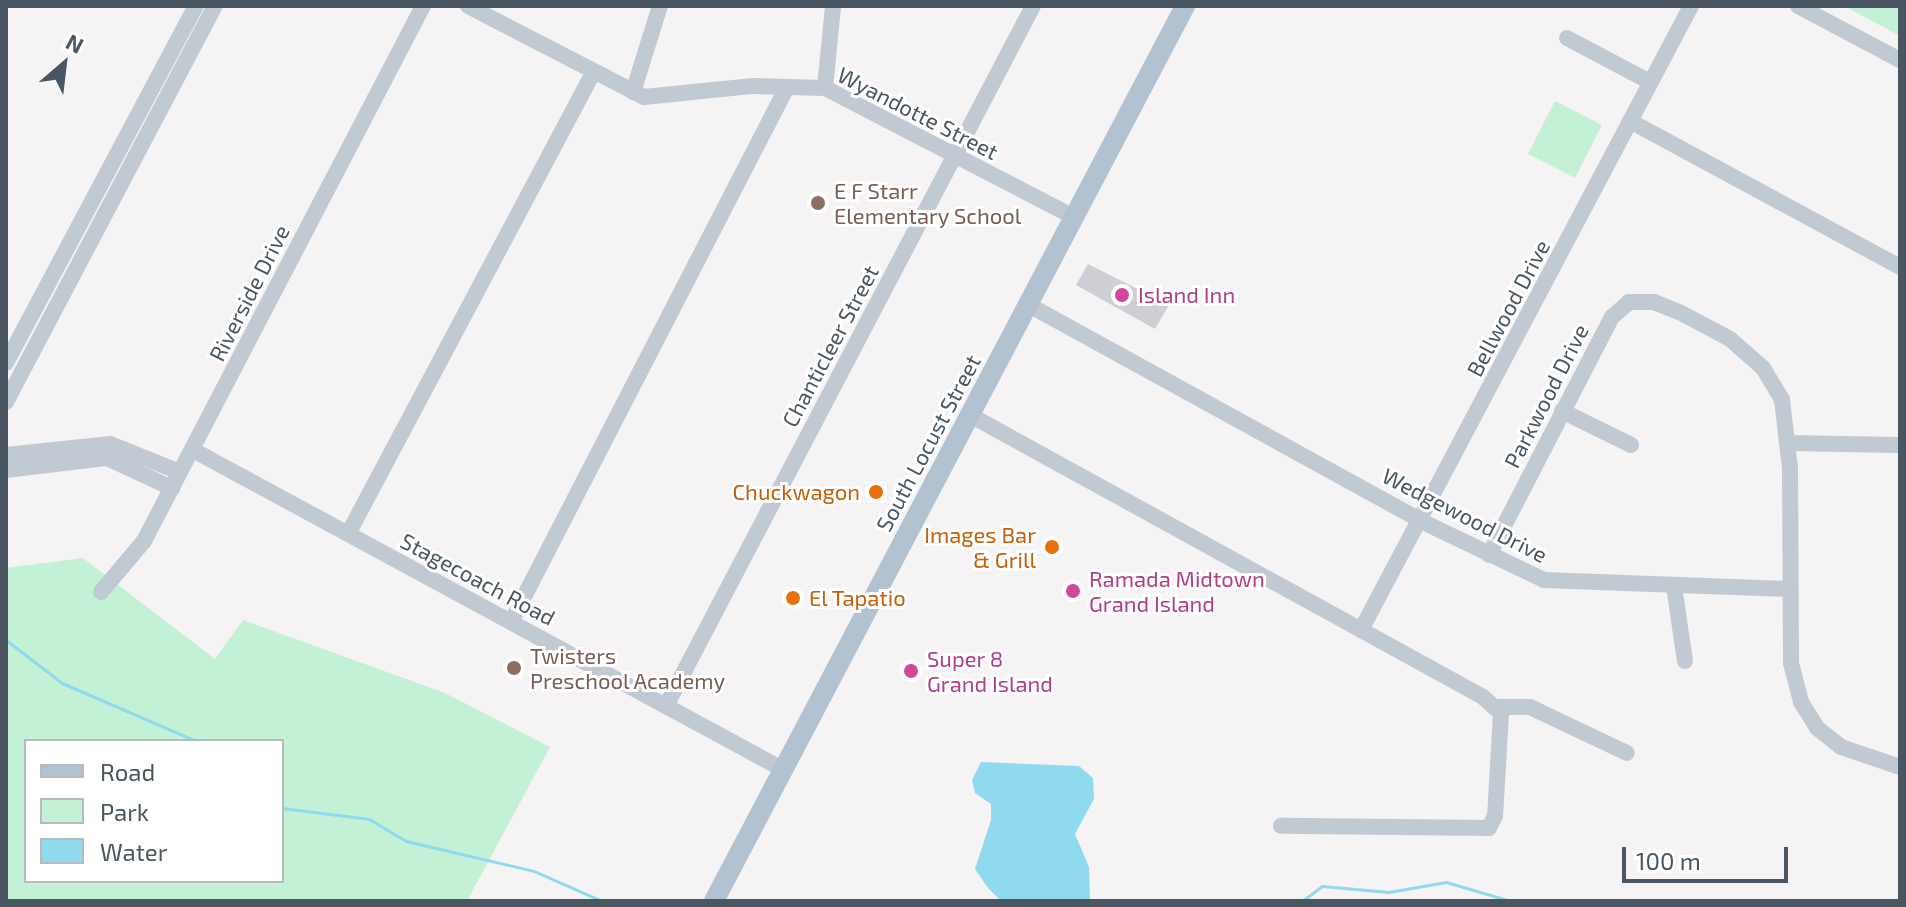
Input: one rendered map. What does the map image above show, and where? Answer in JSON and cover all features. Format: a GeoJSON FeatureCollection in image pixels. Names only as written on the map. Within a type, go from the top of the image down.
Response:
{"type":"FeatureCollection","features":[{"type":"Feature","properties":{"kind":"main road","name":"South Locust Street"},"geometry":{"type":"LineString","coordinates":[[714,900],[1185,6]]}},
{"type":"Feature","properties":{"kind":"street"},"geometry":{"type":"LineString","coordinates":[[6,363],[196,6]]}},
{"type":"Feature","properties":{"kind":"street"},"geometry":{"type":"LineString","coordinates":[[6,402],[215,6]]}},
{"type":"Feature","properties":{"kind":"street","name":"Riverside Drive"},"geometry":{"type":"LineString","coordinates":[[101,592],[144,541],[423,6]]}},
{"type":"Feature","properties":{"kind":"street","name":"Wyandotte Street"},"geometry":{"type":"LineString","coordinates":[[468,6],[633,92],[674,97],[787,87],[825,88],[1074,217]]}},
{"type":"Feature","properties":{"kind":"street"},"geometry":{"type":"LineString","coordinates":[[633,92],[660,6]]}},
{"type":"Feature","properties":{"kind":"street"},"geometry":{"type":"LineString","coordinates":[[825,88],[833,6]]}},
{"type":"Feature","properties":{"kind":"street","name":"Chanticleer Street"},"geometry":{"type":"LineString","coordinates":[[666,706],[1033,6]]}},
{"type":"Feature","properties":{"kind":"street","name":"Bellwood Drive"},"geometry":{"type":"LineString","coordinates":[[1361,630],[1691,6]]}},
{"type":"Feature","properties":{"kind":"street"},"geometry":{"type":"LineString","coordinates":[[1798,6],[1900,60]]}},
{"type":"Feature","properties":{"kind":"street"},"geometry":{"type":"LineString","coordinates":[[1567,38],[1650,82]]}},
{"type":"Feature","properties":{"kind":"street"},"geometry":{"type":"LineString","coordinates":[[348,534],[593,73]]}},
{"type":"Feature","properties":{"kind":"street"},"geometry":{"type":"LineString","coordinates":[[511,622],[787,87]]}},
{"type":"Feature","properties":{"kind":"street"},"geometry":{"type":"LineString","coordinates":[[1630,121],[1900,267]]}},
{"type":"Feature","properties":{"kind":"street","name":"Parkwood Drive"},"geometry":{"type":"LineString","coordinates":[[1489,555],[1612,317],[1629,302],[1654,302],[1730,339],[1763,368],[1782,400],[1787,443],[1787,589]]}},
{"type":"Feature","properties":{"kind":"street","name":"Wedgewood Drive"},"geometry":{"type":"LineString","coordinates":[[1027,304],[1421,521],[1544,580],[1787,589]]}},
{"type":"Feature","properties":{"kind":"street"},"geometry":{"type":"LineString","coordinates":[[1562,411],[1631,445]]}},
{"type":"Feature","properties":{"kind":"street"},"geometry":{"type":"LineString","coordinates":[[970,415],[1361,630],[1494,707],[1530,707],[1627,753]]}},
{"type":"Feature","properties":{"kind":"street"},"geometry":{"type":"LineString","coordinates":[[1787,443],[1897,445]]}},
{"type":"Feature","properties":{"kind":"street"},"geometry":{"type":"LineString","coordinates":[[6,455],[110,444],[180,472]]}},
{"type":"Feature","properties":{"kind":"street","name":"Stagecoach Road"},"geometry":{"type":"LineString","coordinates":[[193,450],[784,770]]}},
{"type":"Feature","properties":{"kind":"street"},"geometry":{"type":"LineString","coordinates":[[6,470],[107,458],[172,488]]}},
{"type":"Feature","properties":{"kind":"street"},"geometry":{"type":"LineString","coordinates":[[1674,586],[1685,661]]}},
{"type":"Feature","properties":{"kind":"street"},"geometry":{"type":"LineString","coordinates":[[1787,589],[1791,663],[1801,702],[1817,728],[1841,747],[1900,767]]}},
{"type":"Feature","properties":{"kind":"street"},"geometry":{"type":"LineString","coordinates":[[1281,826],[1489,828],[1503,739],[1494,707]]}},
{"type":"Feature","properties":{"kind":"green space"},"geometry":{"type":"Polygon","coordinates":[[[1844,6],[1900,6],[1900,36],[1844,6]]]}},
{"type":"Feature","properties":{"kind":"green space"},"geometry":{"type":"Polygon","coordinates":[[[1555,101],[1602,125],[1575,178],[1528,154],[1555,101]]]}},
{"type":"Feature","properties":{"kind":"green space"},"geometry":{"type":"Polygon","coordinates":[[[83,558],[215,659],[243,620],[445,693],[550,747],[467,901],[6,901],[6,568],[83,558]]]}},
{"type":"Feature","properties":{"kind":"water"},"geometry":{"type":"Polygon","coordinates":[[[981,762],[1079,766],[1093,778],[1094,799],[1075,834],[1089,867],[1090,901],[1001,901],[988,888],[975,869],[991,820],[991,804],[975,793],[972,780],[981,762]]]}},
{"type":"Feature","properties":{"kind":"building","name":"Island Inn"},"geometry":{"type":"Polygon","coordinates":[[[1088,264],[1169,305],[1155,329],[1076,285],[1088,264]]]}},
{"type":"Feature","properties":{"kind":"waterway"},"geometry":{"type":"LineString","coordinates":[[6,640],[62,683],[191,739]]}},
{"type":"Feature","properties":{"kind":"waterway"},"geometry":{"type":"LineString","coordinates":[[284,808],[369,819],[406,841],[534,871],[602,901]]}},
{"type":"Feature","properties":{"kind":"waterway"},"geometry":{"type":"LineString","coordinates":[[1302,901],[1322,886],[1389,892],[1446,882],[1511,901]]}},
{"type":"Feature","properties":{"kind":"place","name":"E F Starr Elementary School"},"geometry":{"type":"Point","coordinates":[818,203]}},
{"type":"Feature","properties":{"kind":"place","name":"Island Inn"},"geometry":{"type":"Point","coordinates":[1122,295]}},
{"type":"Feature","properties":{"kind":"place","name":"Chuckwagon"},"geometry":{"type":"Point","coordinates":[876,492]}},
{"type":"Feature","properties":{"kind":"place","name":"Images Bar & Grill"},"geometry":{"type":"Point","coordinates":[1052,547]}},
{"type":"Feature","properties":{"kind":"place","name":"Ramada Midtown Grand Island"},"geometry":{"type":"Point","coordinates":[1073,591]}},
{"type":"Feature","properties":{"kind":"place","name":"El Tapatio"},"geometry":{"type":"Point","coordinates":[793,598]}},
{"type":"Feature","properties":{"kind":"place","name":"Twisters Preschool Academy"},"geometry":{"type":"Point","coordinates":[514,668]}},
{"type":"Feature","properties":{"kind":"place","name":"Super 8 Grand Island"},"geometry":{"type":"Point","coordinates":[911,671]}}]}
